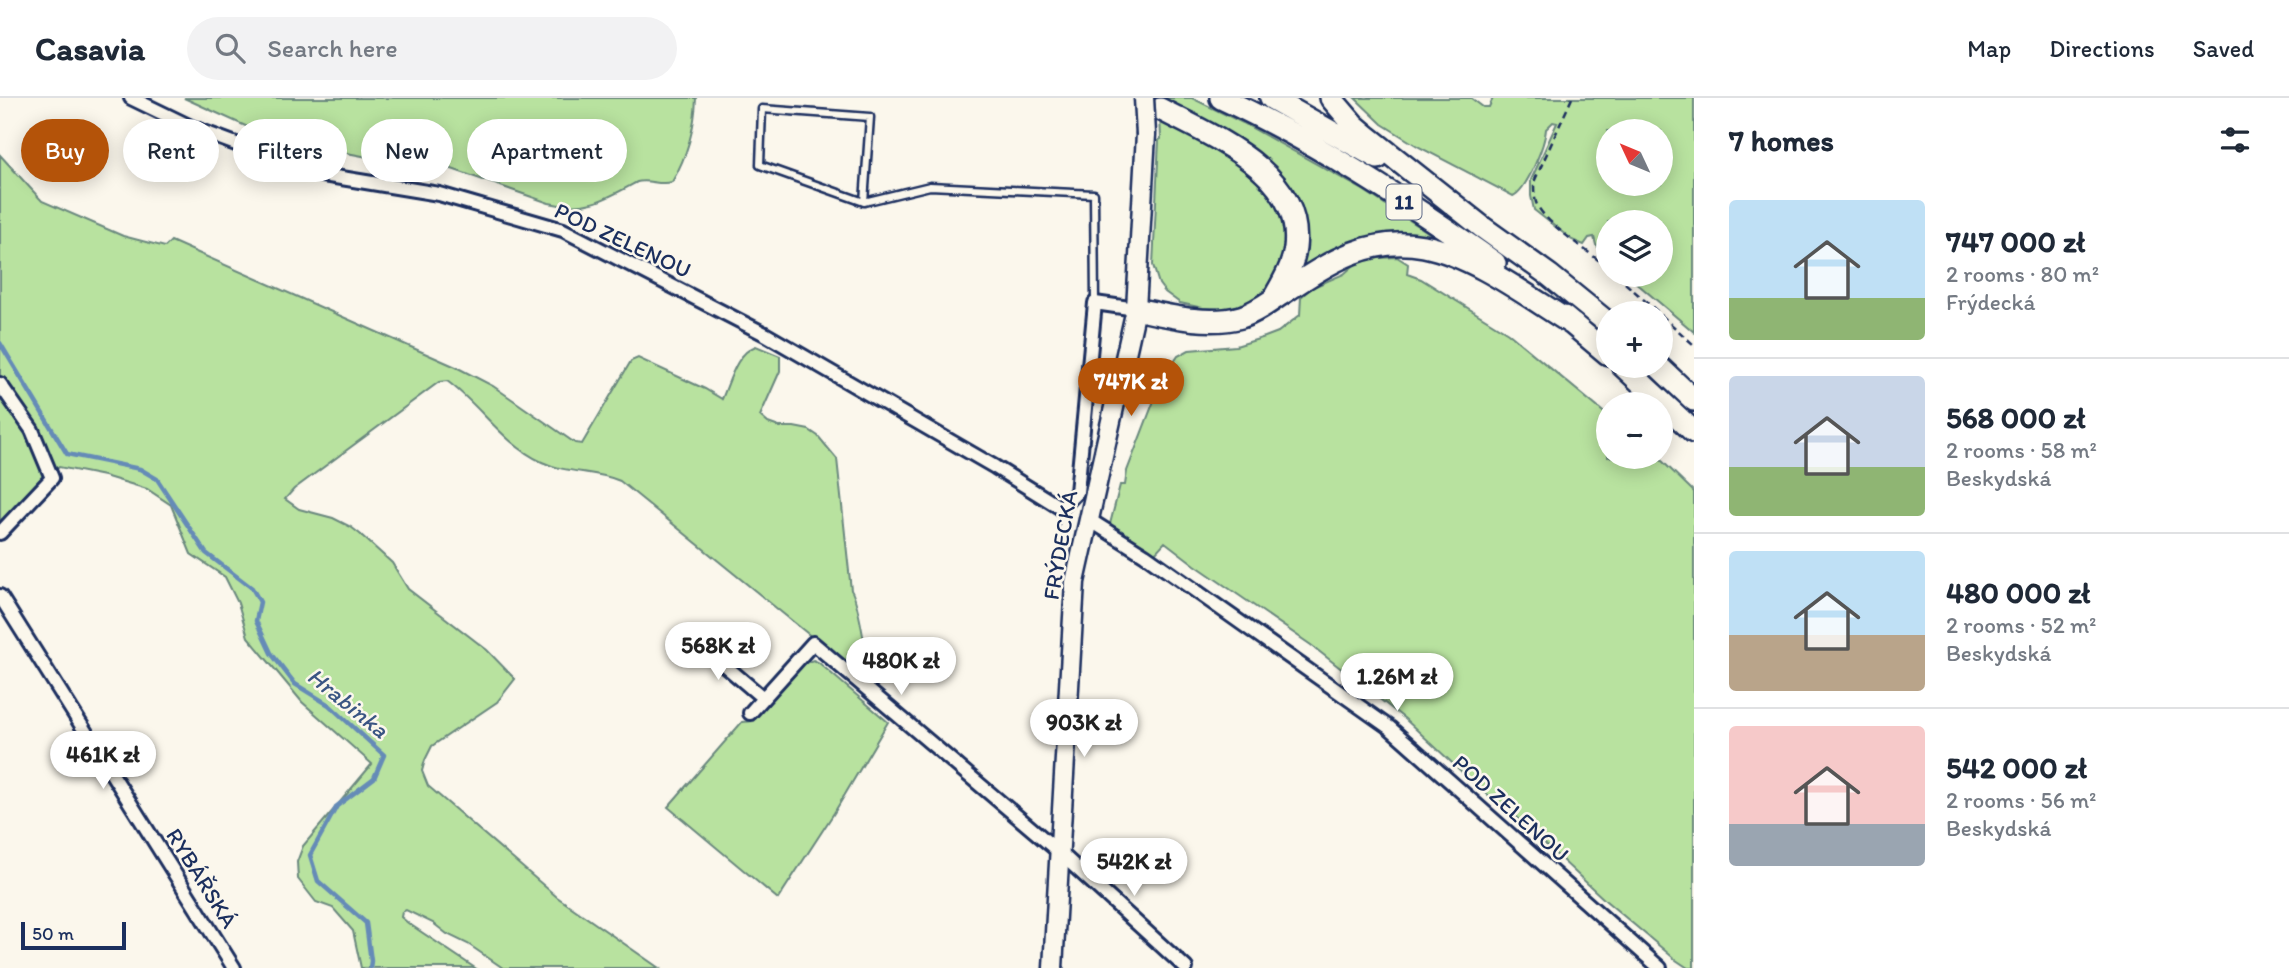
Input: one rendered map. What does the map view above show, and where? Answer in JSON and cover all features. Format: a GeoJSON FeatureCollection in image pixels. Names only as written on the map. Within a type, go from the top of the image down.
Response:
{"type":"FeatureCollection","features":[{"type":"Feature","properties":{"kind":"highway","name":"11"},"geometry":{"type":"LineString","coordinates":[[1221,98],[1336,160],[1441,226],[1496,264],[1574,325]]}},
{"type":"Feature","properties":{"kind":"highway","name":"11"},"geometry":{"type":"LineString","coordinates":[[1271,98],[1372,154],[1482,226],[1596,313]]}},
{"type":"Feature","properties":{"kind":"highway"},"geometry":{"type":"LineString","coordinates":[[1331,98],[1360,130],[1482,226]]}},
{"type":"Feature","properties":{"kind":"highway"},"geometry":{"type":"LineString","coordinates":[[1152,103],[1235,149],[1258,165],[1283,194],[1296,229],[1295,248],[1291,267],[1273,299]]}},
{"type":"Feature","properties":{"kind":"highway"},"geometry":{"type":"LineString","coordinates":[[1136,309],[1170,316],[1224,320],[1250,314],[1335,260],[1359,250],[1404,243],[1452,254],[1473,264],[1574,325],[1596,344]]}},
{"type":"Feature","properties":{"kind":"highway"},"geometry":{"type":"LineString","coordinates":[[1636,378],[1694,432]]}},
{"type":"Feature","properties":{"kind":"highway"},"geometry":{"type":"LineString","coordinates":[[1671,378],[1694,400]]}},
{"type":"Feature","properties":{"kind":"main road","name":"FRÝDECKÁ"},"geometry":{"type":"LineString","coordinates":[[1053,968],[1075,582],[1136,309],[1146,134],[1152,103]]}},
{"type":"Feature","properties":{"kind":"street","name":"POD ZELENOU"},"geometry":{"type":"LineString","coordinates":[[131,98],[193,128],[317,174],[439,194],[563,230],[765,334],[1061,508]]}},
{"type":"Feature","properties":{"kind":"street"},"geometry":{"type":"LineString","coordinates":[[1061,508],[1077,492],[1095,303],[1136,309]]}},
{"type":"Feature","properties":{"kind":"street"},"geometry":{"type":"LineString","coordinates":[[0,384],[32,430],[52,478],[0,533]]}},
{"type":"Feature","properties":{"kind":"street","name":"POD ZELENOU"},"geometry":{"type":"LineString","coordinates":[[1088,519],[1145,555],[1390,728],[1660,968]]}},
{"type":"Feature","properties":{"kind":"street","name":"RYBÁŘSKÁ"},"geometry":{"type":"LineString","coordinates":[[0,596],[234,968]]}},
{"type":"Feature","properties":{"kind":"street"},"geometry":{"type":"LineString","coordinates":[[695,640],[763,698]]}},
{"type":"Feature","properties":{"kind":"street"},"geometry":{"type":"LineString","coordinates":[[750,713],[813,643],[1059,852],[1186,968]]}},
{"type":"Feature","properties":{"kind":"lane"},"geometry":{"type":"LineString","coordinates":[[864,202],[870,117],[762,109],[760,165],[864,202],[930,186],[1094,194],[1095,303]]}},
{"type":"Feature","properties":{"kind":"path"},"geometry":{"type":"LineString","coordinates":[[1572,98],[1534,182],[1534,195],[1537,205],[1548,218],[1596,258]]}},
{"type":"Feature","properties":{"kind":"path"},"geometry":{"type":"LineString","coordinates":[[1630,287],[1645,301]]}},
{"type":"Feature","properties":{"kind":"path"},"geometry":{"type":"LineString","coordinates":[[1673,326],[1694,345]]}},
{"type":"Feature","properties":{"kind":"path"},"geometry":{"type":"LineString","coordinates":[[1061,508],[1058,542],[1082,545]]}},
{"type":"Feature","properties":{"kind":"green space"},"geometry":{"type":"Polygon","coordinates":[[[184,98],[696,98],[689,142],[672,182],[637,182],[595,202],[574,206],[549,203],[489,182],[627,182],[627,119],[467,119],[467,174],[453,169],[453,119],[361,119],[361,156],[347,153],[347,119],[233,120],[184,98]]]}},
{"type":"Feature","properties":{"kind":"green space"},"geometry":{"type":"Polygon","coordinates":[[[1160,98],[1192,98],[1243,123],[1363,190],[1440,240],[1375,238],[1332,249],[1299,271],[1305,226],[1297,201],[1235,139],[1160,98]]]}},
{"type":"Feature","properties":{"kind":"green space"},"geometry":{"type":"Polygon","coordinates":[[[1355,98],[1471,98],[1483,107],[1489,107],[1493,98],[1694,98],[1694,332],[1673,314],[1673,301],[1658,301],[1641,287],[1673,287],[1673,210],[1596,210],[1596,245],[1594,237],[1589,238],[1584,245],[1572,240],[1534,210],[1531,180],[1557,123],[1553,122],[1546,129],[1539,155],[1529,176],[1513,196],[1419,147],[1382,124],[1355,98]]]}},
{"type":"Feature","properties":{"kind":"green space"},"geometry":{"type":"Polygon","coordinates":[[[1160,115],[1234,155],[1282,201],[1289,250],[1269,290],[1258,299],[1227,309],[1203,308],[1180,303],[1159,284],[1153,265],[1161,139],[1160,115]]]}},
{"type":"Feature","properties":{"kind":"green space"},"geometry":{"type":"Polygon","coordinates":[[[0,155],[21,178],[21,182],[25,182],[42,201],[123,236],[165,247],[171,241],[456,367],[493,386],[575,443],[582,444],[631,361],[638,358],[722,399],[734,368],[749,350],[756,346],[780,356],[780,371],[760,416],[779,427],[809,430],[818,436],[837,459],[851,590],[860,618],[870,678],[866,681],[620,481],[542,462],[515,445],[447,381],[439,382],[294,489],[285,499],[299,509],[333,518],[360,534],[392,563],[408,589],[487,650],[515,679],[497,702],[432,746],[422,771],[428,786],[557,897],[659,968],[503,968],[433,923],[406,910],[401,917],[408,923],[475,968],[361,968],[353,931],[333,908],[316,902],[298,879],[297,862],[303,846],[372,764],[302,702],[248,637],[238,603],[225,577],[191,554],[171,505],[147,489],[104,476],[59,467],[0,524],[0,155]]]}},
{"type":"Feature","properties":{"kind":"green space"},"geometry":{"type":"Polygon","coordinates":[[[1397,257],[1408,264],[1407,274],[1421,279],[1508,333],[1596,406],[1596,469],[1670,469],[1694,492],[1694,968],[1688,968],[1676,960],[1606,901],[1405,719],[1311,645],[1165,542],[1155,553],[1110,524],[1120,485],[1125,485],[1127,471],[1162,380],[1178,356],[1189,350],[1236,346],[1278,332],[1300,315],[1301,297],[1311,288],[1344,274],[1361,259],[1397,257]]]}},
{"type":"Feature","properties":{"kind":"green space"},"geometry":{"type":"Polygon","coordinates":[[[813,660],[888,722],[834,813],[778,899],[668,807],[742,722],[753,721],[803,664],[813,660]]]}},
{"type":"Feature","properties":{"kind":"waterway","name":"Hrabinka"},"geometry":{"type":"LineString","coordinates":[[0,343],[67,454],[140,469],[157,479],[206,553],[252,588],[260,602],[256,621],[271,653],[295,684],[329,705],[384,755],[374,778],[337,806],[310,855],[318,881],[366,923],[370,968]]}}]}
